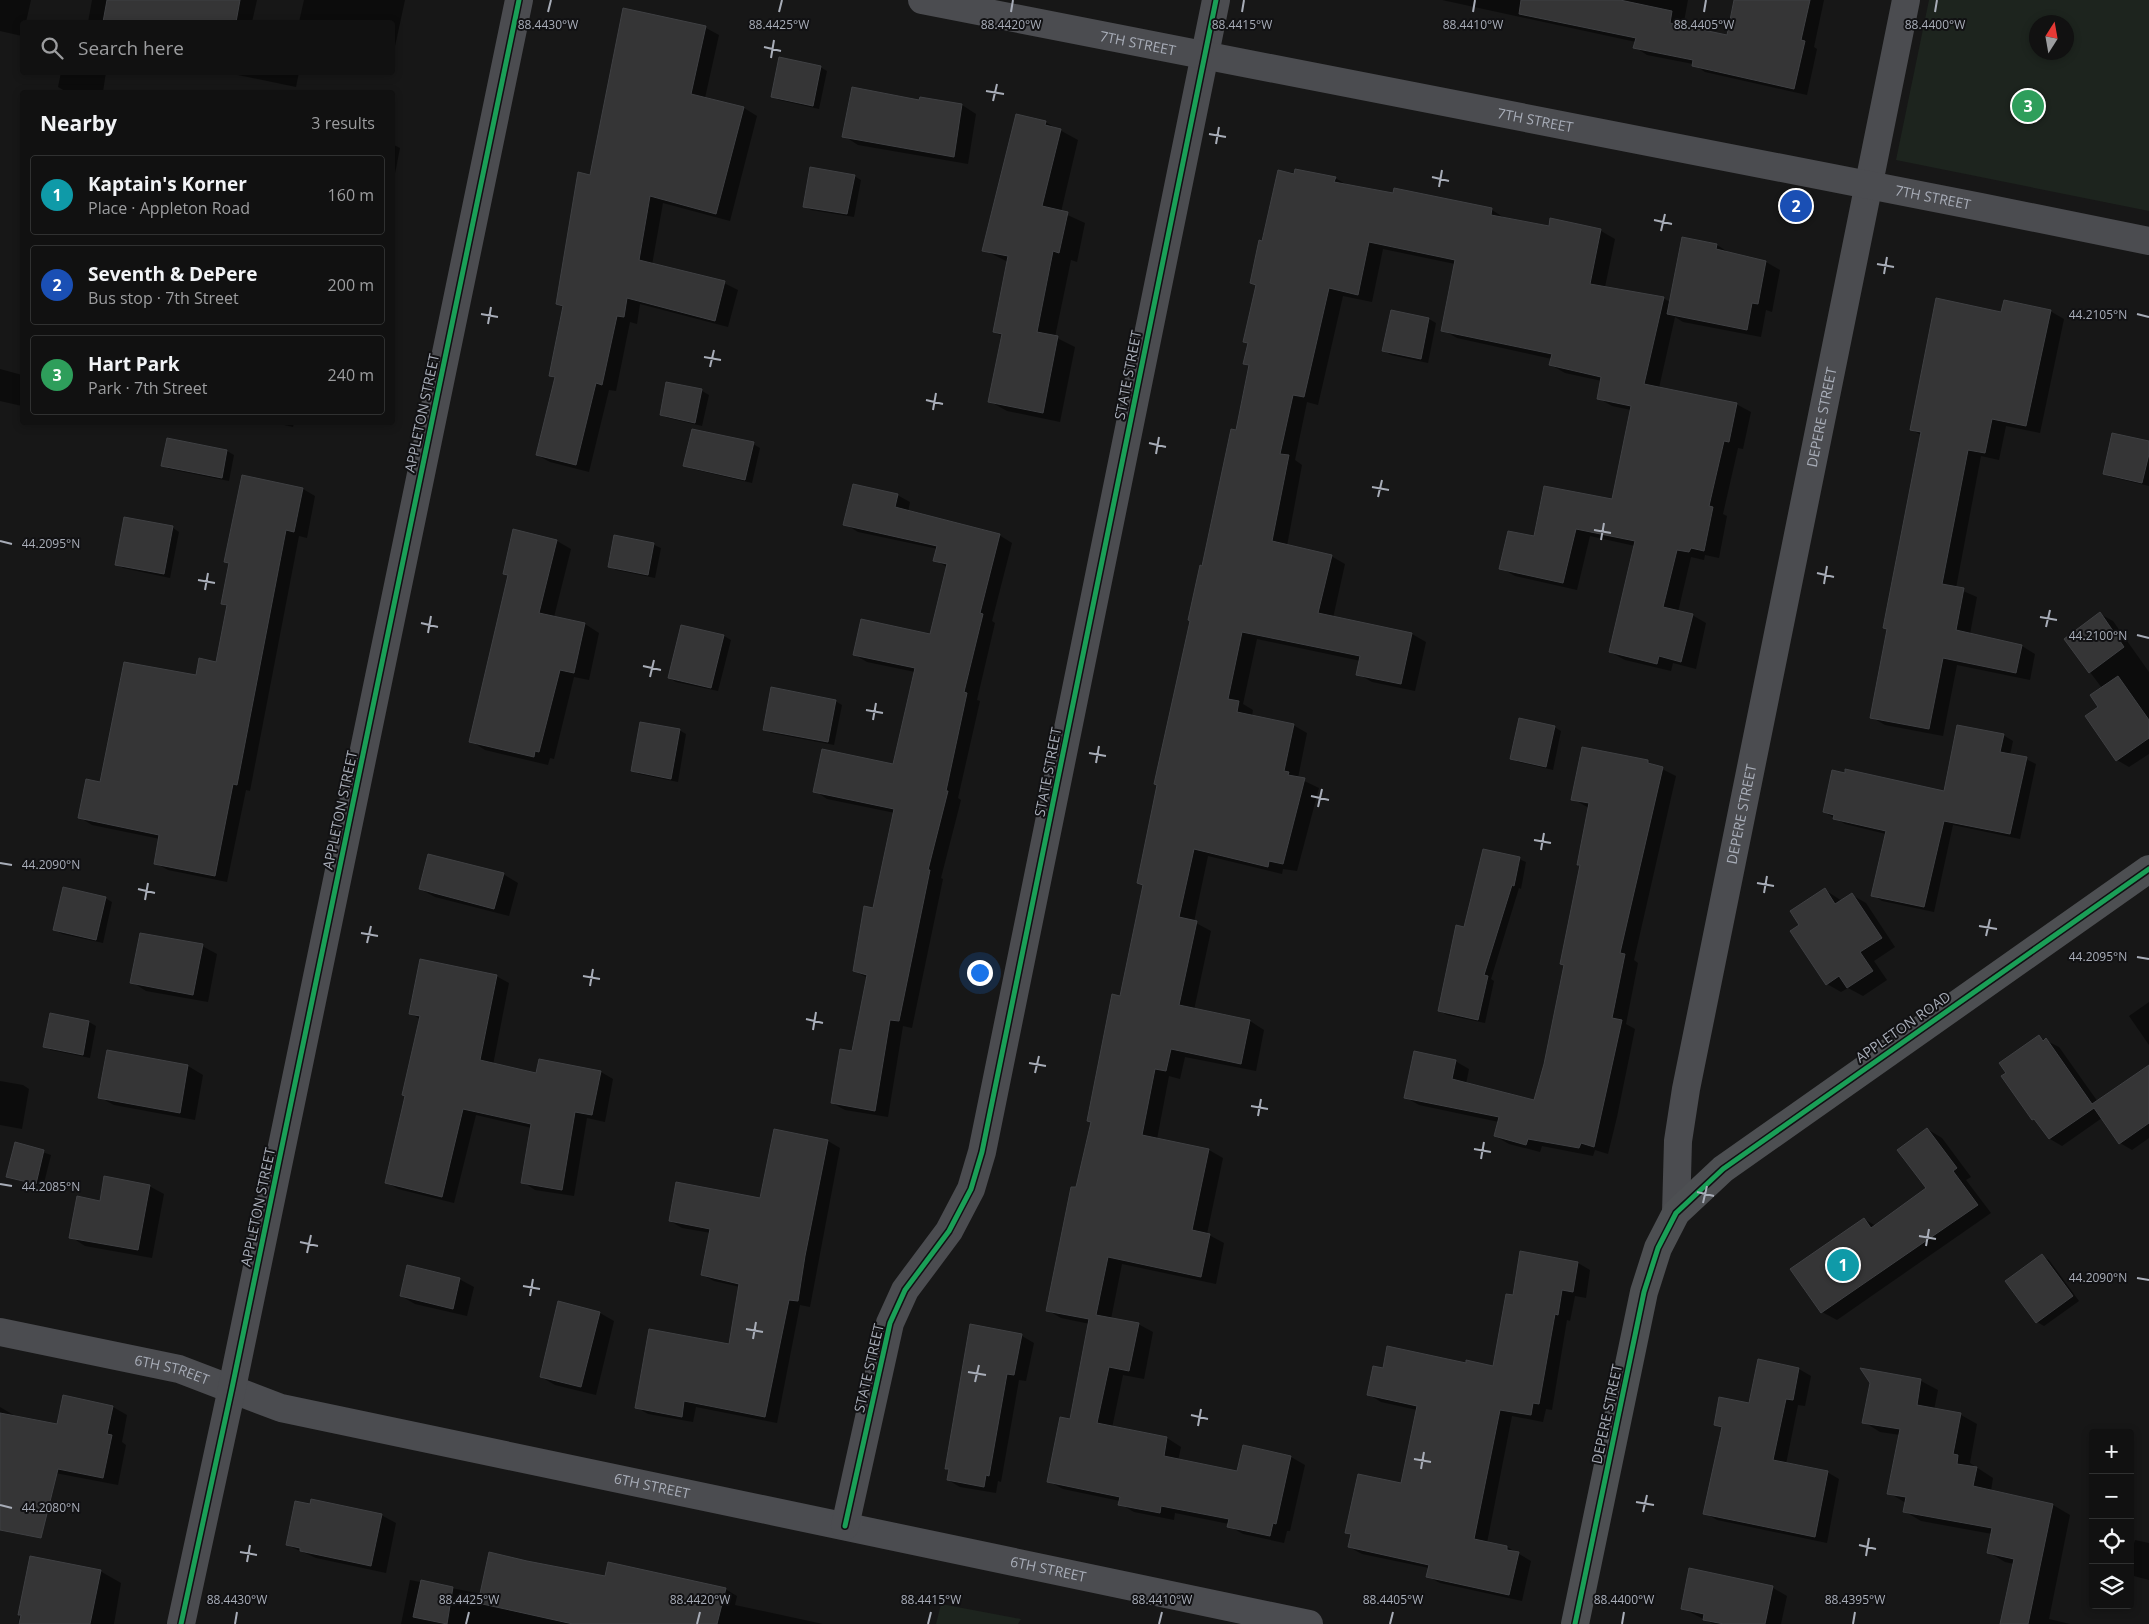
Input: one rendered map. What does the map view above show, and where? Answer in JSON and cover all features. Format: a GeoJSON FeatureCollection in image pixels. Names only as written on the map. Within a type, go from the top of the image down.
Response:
{"type":"FeatureCollection","features":[{"type":"Feature","properties":{"kind":"main road","name":"APPLETON ROAD"},"geometry":{"type":"LineString","coordinates":[[1676,1213],[1722,1169],[2149,869]]}},
{"type":"Feature","properties":{"kind":"main road","name":"DEPERE STREET"},"geometry":{"type":"LineString","coordinates":[[1575,1624],[1644,1292],[1658,1248],[1676,1213]]}},
{"type":"Feature","properties":{"kind":"street","name":"APPLETON STREET"},"geometry":{"type":"LineString","coordinates":[[181,1624],[232,1388],[519,0]]}},
{"type":"Feature","properties":{"kind":"street","name":"7TH STREET"},"geometry":{"type":"LineString","coordinates":[[922,0],[1204,58],[1869,183],[2149,241]]}},
{"type":"Feature","properties":{"kind":"street","name":"STATE STREET"},"geometry":{"type":"LineString","coordinates":[[845,1526],[890,1323],[905,1290],[949,1232],[971,1189],[982,1152],[1216,0]]}},
{"type":"Feature","properties":{"kind":"street","name":"DEPERE STREET"},"geometry":{"type":"LineString","coordinates":[[1676,1213],[1678,1141],[1686,1090],[1906,0]]}},
{"type":"Feature","properties":{"kind":"street","name":"6TH STREET"},"geometry":{"type":"LineString","coordinates":[[0,1332],[179,1369],[281,1408],[1309,1624]]}},
{"type":"Feature","properties":{"kind":"shaded area"},"geometry":{"type":"Polygon","coordinates":[[[1929,0],[2149,0],[2149,211],[1896,160],[1929,0]]]}},
{"type":"Feature","properties":{"kind":"shaded area"},"geometry":{"type":"Polygon","coordinates":[[[941,1604],[1021,1619],[1018,1624],[936,1624],[941,1604]]]}},
{"type":"Feature","properties":{"kind":"building"},"geometry":{"type":"Polygon","coordinates":[[[107,0],[240,0],[236,20],[103,20],[107,0]]]}},
{"type":"Feature","properties":{"kind":"building"},"geometry":{"type":"Polygon","coordinates":[[[1521,0],[1620,0],[1672,11],[1670,23],[1727,35],[1734,0],[1810,0],[1801,40],[1805,41],[1794,89],[1692,66],[1693,60],[1633,48],[1636,38],[1519,14],[1521,0]]]}},
{"type":"Feature","properties":{"kind":"building"},"geometry":{"type":"Polygon","coordinates":[[[623,8],[706,26],[691,94],[744,107],[716,214],[650,196],[639,260],[725,281],[715,321],[627,298],[624,317],[617,316],[602,385],[596,383],[576,465],[536,455],[555,377],[549,376],[563,306],[556,304],[578,172],[590,175],[623,8]]]}},
{"type":"Feature","properties":{"kind":"building"},"geometry":{"type":"Polygon","coordinates":[[[779,57],[821,66],[813,106],[771,97],[779,57]]]}},
{"type":"Feature","properties":{"kind":"building"},"geometry":{"type":"Polygon","coordinates":[[[852,87],[919,100],[920,97],[962,104],[954,157],[842,137],[852,87]]]}},
{"type":"Feature","properties":{"kind":"building"},"geometry":{"type":"Polygon","coordinates":[[[1016,114],[1046,121],[1045,125],[1061,129],[1042,206],[1068,212],[1059,253],[1053,251],[1037,332],[1058,336],[1043,413],[988,402],[1002,334],[993,332],[1008,256],[982,251],[1016,114]]]}},
{"type":"Feature","properties":{"kind":"building"},"geometry":{"type":"Polygon","coordinates":[[[810,167],[855,175],[847,214],[803,207],[810,167]]]}},
{"type":"Feature","properties":{"kind":"building"},"geometry":{"type":"Polygon","coordinates":[[[1295,169],[1336,177],[1334,182],[1393,193],[1394,188],[1492,208],[1491,215],[1549,226],[1550,218],[1601,229],[1590,284],[1664,297],[1644,384],[1737,403],[1729,442],[1724,441],[1709,506],[1713,507],[1704,551],[1691,548],[1689,552],[1677,550],[1663,607],[1693,614],[1681,662],[1659,656],[1657,664],[1609,652],[1635,541],[1576,529],[1563,583],[1499,569],[1508,531],[1534,536],[1544,486],[1612,499],[1631,406],[1597,399],[1601,377],[1549,365],[1552,354],[1441,331],[1455,260],[1369,242],[1358,295],[1329,288],[1304,397],[1293,395],[1280,454],[1289,455],[1272,541],[1332,555],[1318,613],[1412,633],[1401,684],[1356,675],[1360,656],[1242,632],[1228,699],[1239,701],[1237,712],[1294,724],[1284,771],[1289,772],[1288,775],[1305,778],[1283,864],[1269,861],[1268,867],[1194,849],[1179,917],[1197,921],[1179,1005],[1250,1020],[1241,1064],[1171,1049],[1166,1071],[1155,1069],[1142,1135],[1209,1149],[1192,1230],[1210,1234],[1201,1277],[1108,1257],[1096,1315],[1139,1323],[1129,1371],[1109,1367],[1097,1423],[1167,1437],[1164,1456],[1237,1471],[1243,1445],[1291,1456],[1276,1524],[1273,1523],[1270,1536],[1227,1527],[1229,1519],[1161,1506],[1160,1513],[1118,1505],[1120,1497],[1047,1482],[1060,1417],[1070,1419],[1089,1319],[1046,1311],[1071,1187],[1076,1187],[1091,1122],[1087,1121],[1112,994],[1120,996],[1143,885],[1137,883],[1157,785],[1154,784],[1190,621],[1188,620],[1200,565],[1202,566],[1231,429],[1236,430],[1249,365],[1243,364],[1248,343],[1243,342],[1256,285],[1250,283],[1259,240],[1262,241],[1278,170],[1294,174],[1295,169]]]}},
{"type":"Feature","properties":{"kind":"building"},"geometry":{"type":"Polygon","coordinates":[[[1682,237],[1717,244],[1716,249],[1766,261],[1758,304],[1752,303],[1747,330],[1667,314],[1682,237]]]}},
{"type":"Feature","properties":{"kind":"building"},"geometry":{"type":"Polygon","coordinates":[[[1936,298],[2001,312],[2004,300],[2051,310],[2026,426],[1992,419],[1985,453],[1968,450],[1942,584],[1964,588],[1956,630],[2022,645],[2016,673],[1943,658],[1929,729],[1870,718],[1887,629],[1883,628],[1921,432],[1910,430],[1936,298]]]}},
{"type":"Feature","properties":{"kind":"building"},"geometry":{"type":"Polygon","coordinates":[[[1391,310],[1429,318],[1421,359],[1382,351],[1391,310]]]}},
{"type":"Feature","properties":{"kind":"building"},"geometry":{"type":"Polygon","coordinates":[[[666,382],[702,389],[695,423],[660,415],[666,382]]]}},
{"type":"Feature","properties":{"kind":"building"},"geometry":{"type":"Polygon","coordinates":[[[692,429],[754,442],[745,480],[683,466],[692,429]]]}},
{"type":"Feature","properties":{"kind":"building"},"geometry":{"type":"Polygon","coordinates":[[[2112,433],[2149,441],[2149,454],[2142,483],[2103,474],[2112,433]]]}},
{"type":"Feature","properties":{"kind":"building"},"geometry":{"type":"Polygon","coordinates":[[[167,438],[227,450],[222,478],[161,466],[167,438]]]}},
{"type":"Feature","properties":{"kind":"building"},"geometry":{"type":"Polygon","coordinates":[[[242,475],[303,488],[294,532],[286,530],[237,785],[233,784],[215,876],[154,864],[159,835],[78,818],[86,779],[100,782],[124,662],[196,675],[199,658],[216,662],[227,605],[221,604],[229,563],[224,562],[242,475]]]}},
{"type":"Feature","properties":{"kind":"building"},"geometry":{"type":"Polygon","coordinates":[[[853,484],[898,494],[895,507],[1000,534],[980,613],[983,614],[964,692],[967,693],[946,791],[948,791],[928,870],[930,870],[899,1021],[890,1020],[875,1111],[831,1103],[840,1049],[852,1051],[867,975],[853,971],[864,906],[873,908],[894,809],[813,792],[822,749],[893,764],[915,668],[853,655],[861,619],[930,634],[947,564],[933,561],[937,546],[843,525],[853,484]]]}},
{"type":"Feature","properties":{"kind":"building"},"geometry":{"type":"Polygon","coordinates":[[[124,517],[173,526],[164,574],[115,565],[124,517]]]}},
{"type":"Feature","properties":{"kind":"building"},"geometry":{"type":"Polygon","coordinates":[[[513,529],[557,540],[539,613],[585,623],[574,673],[560,670],[539,752],[535,751],[534,757],[469,742],[508,575],[503,574],[513,529]]]}},
{"type":"Feature","properties":{"kind":"building"},"geometry":{"type":"Polygon","coordinates":[[[614,535],[654,543],[648,575],[608,567],[614,535]]]}},
{"type":"Feature","properties":{"kind":"building"},"geometry":{"type":"Polygon","coordinates":[[[2100,612],[2124,647],[2089,673],[2064,639],[2100,612]]]}},
{"type":"Feature","properties":{"kind":"building"},"geometry":{"type":"Polygon","coordinates":[[[681,625],[724,635],[711,688],[668,678],[681,625]]]}},
{"type":"Feature","properties":{"kind":"building"},"geometry":{"type":"Polygon","coordinates":[[[2118,676],[2149,720],[2149,738],[2116,761],[2085,716],[2098,707],[2090,695],[2118,676]]]}},
{"type":"Feature","properties":{"kind":"building"},"geometry":{"type":"Polygon","coordinates":[[[771,687],[836,700],[828,742],[763,730],[771,687]]]}},
{"type":"Feature","properties":{"kind":"building"},"geometry":{"type":"Polygon","coordinates":[[[1519,718],[1555,726],[1546,767],[1510,759],[1519,718]]]}},
{"type":"Feature","properties":{"kind":"building"},"geometry":{"type":"Polygon","coordinates":[[[640,722],[680,729],[671,779],[631,771],[640,722]]]}},
{"type":"Feature","properties":{"kind":"building"},"geometry":{"type":"Polygon","coordinates":[[[1957,725],[2004,734],[2000,752],[2027,757],[2010,834],[1944,821],[1924,907],[1871,896],[1886,831],[1833,819],[1834,815],[1823,812],[1832,770],[1845,773],[1845,769],[1944,791],[1957,725]]]}},
{"type":"Feature","properties":{"kind":"building"},"geometry":{"type":"Polygon","coordinates":[[[1582,747],[1648,760],[1648,763],[1663,767],[1620,953],[1625,954],[1612,1018],[1622,1020],[1594,1147],[1581,1143],[1579,1148],[1528,1139],[1526,1145],[1494,1136],[1499,1117],[1404,1098],[1414,1051],[1456,1060],[1452,1079],[1534,1100],[1544,1064],[1564,965],[1560,964],[1580,865],[1577,865],[1589,803],[1571,800],[1582,747]]]}},
{"type":"Feature","properties":{"kind":"building"},"geometry":{"type":"Polygon","coordinates":[[[1483,849],[1520,857],[1514,886],[1512,885],[1484,975],[1488,976],[1478,1020],[1438,1011],[1456,925],[1464,927],[1483,849]]]}},
{"type":"Feature","properties":{"kind":"building"},"geometry":{"type":"Polygon","coordinates":[[[428,854],[504,873],[494,909],[419,889],[428,854]]]}},
{"type":"Feature","properties":{"kind":"building"},"geometry":{"type":"Polygon","coordinates":[[[63,887],[106,897],[96,940],[53,930],[63,887]]]}},
{"type":"Feature","properties":{"kind":"building"},"geometry":{"type":"Polygon","coordinates":[[[1825,888],[1835,904],[1852,893],[1882,938],[1860,952],[1873,971],[1847,988],[1839,976],[1826,985],[1790,931],[1799,925],[1790,911],[1825,888]]]}},
{"type":"Feature","properties":{"kind":"building"},"geometry":{"type":"Polygon","coordinates":[[[140,933],[203,944],[193,995],[130,983],[140,933]]]}},
{"type":"Feature","properties":{"kind":"building"},"geometry":{"type":"Polygon","coordinates":[[[420,959],[497,975],[480,1060],[536,1073],[539,1059],[601,1071],[592,1115],[575,1112],[562,1190],[521,1183],[531,1124],[463,1109],[442,1197],[385,1183],[405,1096],[402,1095],[420,1016],[409,1014],[420,959]]]}},
{"type":"Feature","properties":{"kind":"building"},"geometry":{"type":"Polygon","coordinates":[[[50,1013],[89,1021],[83,1055],[43,1047],[50,1013]]]}},
{"type":"Feature","properties":{"kind":"building"},"geometry":{"type":"Polygon","coordinates":[[[2039,1035],[2043,1041],[2046,1038],[2092,1104],[2149,1065],[2149,1123],[2119,1144],[2094,1108],[2049,1139],[2034,1119],[2032,1120],[2001,1076],[2006,1073],[1999,1063],[2039,1035]]]}},
{"type":"Feature","properties":{"kind":"building"},"geometry":{"type":"Polygon","coordinates":[[[107,1050],[188,1065],[180,1113],[98,1098],[107,1050]]]}},
{"type":"Feature","properties":{"kind":"building"},"geometry":{"type":"Polygon","coordinates":[[[1927,1128],[1957,1168],[1953,1171],[1978,1205],[1821,1313],[1790,1269],[1864,1218],[1871,1228],[1926,1188],[1897,1150],[1927,1128]]]}},
{"type":"Feature","properties":{"kind":"building"},"geometry":{"type":"Polygon","coordinates":[[[774,1129],[828,1140],[798,1301],[789,1300],[765,1417],[684,1401],[682,1417],[635,1408],[649,1329],[729,1344],[739,1284],[701,1275],[710,1229],[669,1221],[676,1182],[760,1198],[774,1129]]]}},
{"type":"Feature","properties":{"kind":"building"},"geometry":{"type":"Polygon","coordinates":[[[15,1142],[44,1150],[36,1184],[6,1177],[15,1142]]]}},
{"type":"Feature","properties":{"kind":"building"},"geometry":{"type":"Polygon","coordinates":[[[104,1176],[150,1185],[138,1250],[69,1238],[77,1196],[100,1201],[104,1176]]]}},
{"type":"Feature","properties":{"kind":"building"},"geometry":{"type":"Polygon","coordinates":[[[1520,1251],[1578,1262],[1573,1292],[1562,1290],[1558,1315],[1555,1314],[1539,1404],[1533,1403],[1531,1415],[1500,1410],[1474,1539],[1507,1546],[1507,1550],[1519,1552],[1509,1595],[1426,1577],[1429,1565],[1348,1547],[1351,1534],[1345,1533],[1358,1474],[1401,1483],[1417,1406],[1367,1395],[1373,1366],[1383,1368],[1387,1346],[1466,1363],[1466,1360],[1493,1366],[1506,1294],[1513,1295],[1520,1251]]]}},
{"type":"Feature","properties":{"kind":"building"},"geometry":{"type":"Polygon","coordinates":[[[2042,1254],[2073,1296],[2036,1323],[2005,1281],[2042,1254]]]}},
{"type":"Feature","properties":{"kind":"building"},"geometry":{"type":"Polygon","coordinates":[[[407,1265],[460,1278],[453,1309],[400,1296],[407,1265]]]}},
{"type":"Feature","properties":{"kind":"building"},"geometry":{"type":"Polygon","coordinates":[[[558,1301],[600,1312],[581,1387],[540,1377],[558,1301]]]}},
{"type":"Feature","properties":{"kind":"building"},"geometry":{"type":"Polygon","coordinates":[[[970,1324],[1022,1334],[1014,1375],[1007,1374],[989,1476],[986,1475],[984,1487],[947,1480],[949,1469],[945,1469],[970,1324]]]}},
{"type":"Feature","properties":{"kind":"building"},"geometry":{"type":"Polygon","coordinates":[[[1758,1359],[1799,1368],[1793,1400],[1786,1399],[1773,1460],[1828,1471],[1815,1537],[1703,1514],[1722,1427],[1714,1425],[1719,1397],[1749,1403],[1758,1359]]]}},
{"type":"Feature","properties":{"kind":"building"},"geometry":{"type":"Polygon","coordinates":[[[1860,1368],[1921,1379],[1917,1405],[1961,1413],[1953,1454],[1958,1455],[1957,1464],[1977,1467],[1973,1486],[2053,1504],[2028,1624],[2000,1624],[2014,1559],[1987,1553],[1992,1528],[1903,1512],[1906,1497],[1887,1494],[1900,1429],[1862,1423],[1870,1383],[1860,1368]]]}},
{"type":"Feature","properties":{"kind":"building"},"geometry":{"type":"Polygon","coordinates":[[[63,1395],[113,1406],[107,1434],[112,1435],[103,1478],[58,1469],[41,1538],[0,1530],[0,1413],[57,1424],[63,1395]]]}},
{"type":"Feature","properties":{"kind":"building"},"geometry":{"type":"Polygon","coordinates":[[[311,1499],[382,1514],[371,1566],[300,1551],[300,1548],[286,1545],[295,1501],[310,1504],[311,1499]]]}},
{"type":"Feature","properties":{"kind":"building"},"geometry":{"type":"Polygon","coordinates":[[[489,1552],[605,1576],[608,1562],[726,1588],[717,1624],[573,1624],[478,1603],[489,1552]]]}},
{"type":"Feature","properties":{"kind":"building"},"geometry":{"type":"Polygon","coordinates":[[[30,1556],[101,1570],[90,1624],[19,1624],[21,1615],[18,1615],[30,1556]]]}},
{"type":"Feature","properties":{"kind":"building"},"geometry":{"type":"Polygon","coordinates":[[[1689,1568],[1773,1586],[1765,1624],[1724,1624],[1703,1620],[1704,1614],[1681,1609],[1689,1568]]]}},
{"type":"Feature","properties":{"kind":"building"},"geometry":{"type":"Polygon","coordinates":[[[421,1580],[453,1587],[447,1624],[413,1617],[421,1580]]]}},
{"type":"Feature","properties":{"kind":"cycle path"},"geometry":{"type":"LineString","coordinates":[[181,1624],[232,1388],[519,0]]}},
{"type":"Feature","properties":{"kind":"cycle path"},"geometry":{"type":"LineString","coordinates":[[845,1526],[890,1323],[905,1290],[949,1231],[971,1189],[982,1152],[1216,0]]}},
{"type":"Feature","properties":{"kind":"cycle path"},"geometry":{"type":"LineString","coordinates":[[1575,1624],[1644,1292],[1658,1248],[1676,1213],[1723,1169],[2149,869]]}},
{"type":"Feature","properties":{"kind":"place","name":"Hart Park"},"geometry":{"type":"Point","coordinates":[2028,106]}},
{"type":"Feature","properties":{"kind":"place","name":"Seventh & DePere"},"geometry":{"type":"Point","coordinates":[1796,206]}},
{"type":"Feature","properties":{"kind":"place","name":"Kaptain's Korner"},"geometry":{"type":"Point","coordinates":[1843,1265]}}]}
